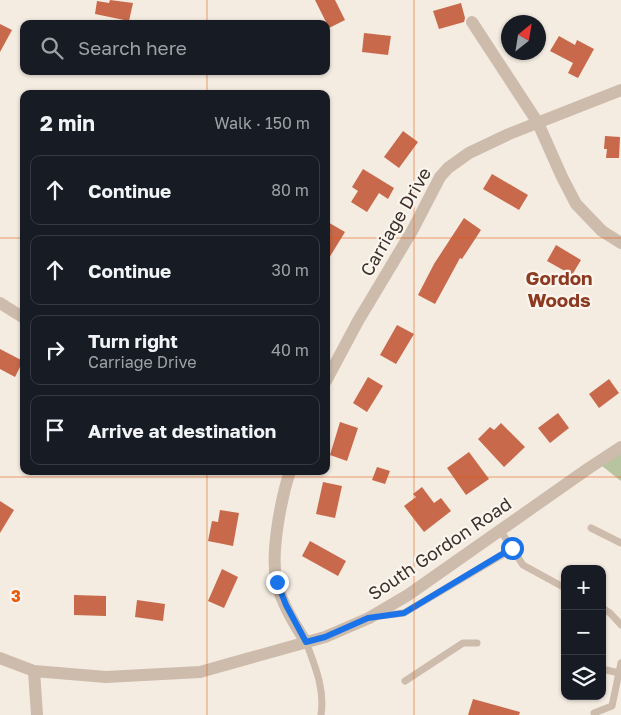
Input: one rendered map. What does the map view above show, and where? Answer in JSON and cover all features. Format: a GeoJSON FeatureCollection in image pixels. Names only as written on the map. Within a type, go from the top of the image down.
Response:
{"type":"FeatureCollection","features":[{"type":"Feature","properties":{"kind":"street"},"geometry":{"type":"LineString","coordinates":[[472,22],[538,123],[576,204],[602,231],[621,243]]}},
{"type":"Feature","properties":{"kind":"street","name":"Carriage Drive"},"geometry":{"type":"LineString","coordinates":[[330,374],[358,321],[412,231],[440,177],[458,160],[469,153],[509,134],[621,90]]}},
{"type":"Feature","properties":{"kind":"street"},"geometry":{"type":"LineString","coordinates":[[0,303],[20,316]]}},
{"type":"Feature","properties":{"kind":"street","name":"South Gordon Road"},"geometry":{"type":"LineString","coordinates":[[0,658],[34,671],[106,678],[200,672],[325,637],[368,618],[408,595],[621,447]]}},
{"type":"Feature","properties":{"kind":"street"},"geometry":{"type":"LineString","coordinates":[[289,475],[279,522],[275,568],[277,582],[286,605],[306,642]]}},
{"type":"Feature","properties":{"kind":"street"},"geometry":{"type":"LineString","coordinates":[[34,671],[37,715]]}},
{"type":"Feature","properties":{"kind":"lane"},"geometry":{"type":"LineString","coordinates":[[591,528],[621,543]]}},
{"type":"Feature","properties":{"kind":"lane"},"geometry":{"type":"LineString","coordinates":[[500,530],[523,565],[561,586]]}},
{"type":"Feature","properties":{"kind":"lane"},"geometry":{"type":"LineString","coordinates":[[368,618],[404,613],[512,548]]}},
{"type":"Feature","properties":{"kind":"lane"},"geometry":{"type":"LineString","coordinates":[[605,610],[621,625]]}},
{"type":"Feature","properties":{"kind":"lane"},"geometry":{"type":"LineString","coordinates":[[306,642],[319,677],[322,705],[321,715]]}},
{"type":"Feature","properties":{"kind":"lane"},"geometry":{"type":"LineString","coordinates":[[405,681],[463,643],[477,643]]}},
{"type":"Feature","properties":{"kind":"lane"},"geometry":{"type":"LineString","coordinates":[[594,713],[612,706],[621,662]]}},
{"type":"Feature","properties":{"kind":"lane"},"geometry":{"type":"LineString","coordinates":[[606,670],[619,673]]}},
{"type":"Feature","properties":{"kind":"green space"},"geometry":{"type":"Polygon","coordinates":[[[621,453],[621,481],[602,466],[621,453]]]}},
{"type":"Feature","properties":{"kind":"building"},"geometry":{"type":"Polygon","coordinates":[[[110,0],[133,3],[129,20],[95,14],[97,1],[109,3],[110,0]]]}},
{"type":"Feature","properties":{"kind":"building"},"geometry":{"type":"Polygon","coordinates":[[[315,0],[335,0],[345,20],[330,28],[330,20],[325,20],[315,0]]]}},
{"type":"Feature","properties":{"kind":"building"},"geometry":{"type":"Polygon","coordinates":[[[461,3],[465,18],[464,22],[439,29],[433,11],[461,3]]]}},
{"type":"Feature","properties":{"kind":"building"},"geometry":{"type":"Polygon","coordinates":[[[0,24],[12,30],[0,52],[0,24]]]}},
{"type":"Feature","properties":{"kind":"building"},"geometry":{"type":"Polygon","coordinates":[[[364,33],[391,36],[388,55],[362,52],[364,33]]]}},
{"type":"Feature","properties":{"kind":"building"},"geometry":{"type":"Polygon","coordinates":[[[559,36],[575,45],[577,40],[594,49],[578,78],[568,73],[573,63],[550,51],[559,36]]]}},
{"type":"Feature","properties":{"kind":"building"},"geometry":{"type":"Polygon","coordinates":[[[403,131],[418,142],[399,168],[384,157],[403,131]]]}},
{"type":"Feature","properties":{"kind":"building"},"geometry":{"type":"Polygon","coordinates":[[[605,136],[620,137],[619,158],[606,158],[607,149],[604,149],[605,136]]]}},
{"type":"Feature","properties":{"kind":"building"},"geometry":{"type":"Polygon","coordinates":[[[363,169],[394,188],[388,199],[379,193],[367,212],[351,202],[358,191],[352,187],[363,169]]]}},
{"type":"Feature","properties":{"kind":"building"},"geometry":{"type":"Polygon","coordinates":[[[492,174],[528,195],[519,210],[483,189],[492,174]]]}},
{"type":"Feature","properties":{"kind":"building"},"geometry":{"type":"Polygon","coordinates":[[[464,218],[481,230],[462,259],[460,258],[435,304],[418,295],[434,264],[464,218]]]}},
{"type":"Feature","properties":{"kind":"building"},"geometry":{"type":"Polygon","coordinates":[[[330,223],[345,232],[330,256],[330,223]]]}},
{"type":"Feature","properties":{"kind":"building"},"geometry":{"type":"Polygon","coordinates":[[[556,245],[581,260],[572,275],[547,261],[556,245]]]}},
{"type":"Feature","properties":{"kind":"building"},"geometry":{"type":"Polygon","coordinates":[[[397,325],[414,334],[396,364],[380,355],[397,325]]]}},
{"type":"Feature","properties":{"kind":"building"},"geometry":{"type":"Polygon","coordinates":[[[0,349],[20,359],[20,367],[15,377],[0,369],[0,349]]]}},
{"type":"Feature","properties":{"kind":"building"},"geometry":{"type":"Polygon","coordinates":[[[368,377],[383,386],[367,412],[353,403],[368,377]]]}},
{"type":"Feature","properties":{"kind":"building"},"geometry":{"type":"Polygon","coordinates":[[[609,379],[619,393],[599,408],[589,394],[609,379]]]}},
{"type":"Feature","properties":{"kind":"building"},"geometry":{"type":"Polygon","coordinates":[[[558,413],[569,428],[550,443],[538,428],[558,413]]]}},
{"type":"Feature","properties":{"kind":"building"},"geometry":{"type":"Polygon","coordinates":[[[340,422],[358,428],[347,461],[330,455],[340,422]]]}},
{"type":"Feature","properties":{"kind":"building"},"geometry":{"type":"Polygon","coordinates":[[[501,423],[525,447],[504,467],[478,439],[490,427],[494,430],[501,423]]]}},
{"type":"Feature","properties":{"kind":"building"},"geometry":{"type":"Polygon","coordinates":[[[469,452],[489,479],[466,495],[447,468],[469,452]]]}},
{"type":"Feature","properties":{"kind":"building"},"geometry":{"type":"Polygon","coordinates":[[[377,467],[390,471],[385,484],[372,480],[377,467]]]}},
{"type":"Feature","properties":{"kind":"building"},"geometry":{"type":"Polygon","coordinates":[[[323,482],[342,486],[335,518],[316,514],[323,482]]]}},
{"type":"Feature","properties":{"kind":"building"},"geometry":{"type":"Polygon","coordinates":[[[422,487],[434,503],[441,498],[451,511],[424,532],[404,506],[416,497],[413,494],[422,487]]]}},
{"type":"Feature","properties":{"kind":"building"},"geometry":{"type":"Polygon","coordinates":[[[0,501],[14,510],[0,533],[0,501]]]}},
{"type":"Feature","properties":{"kind":"building"},"geometry":{"type":"Polygon","coordinates":[[[220,510],[239,513],[233,546],[208,541],[212,521],[218,522],[220,510]]]}},
{"type":"Feature","properties":{"kind":"building"},"geometry":{"type":"Polygon","coordinates":[[[310,541],[346,561],[338,576],[302,556],[310,541]]]}},
{"type":"Feature","properties":{"kind":"building"},"geometry":{"type":"Polygon","coordinates":[[[222,569],[238,577],[224,608],[208,601],[222,569]]]}},
{"type":"Feature","properties":{"kind":"building"},"geometry":{"type":"Polygon","coordinates":[[[74,595],[106,596],[106,616],[74,615],[74,595]]]}},
{"type":"Feature","properties":{"kind":"building"},"geometry":{"type":"Polygon","coordinates":[[[137,600],[165,604],[163,621],[135,617],[137,600]]]}},
{"type":"Feature","properties":{"kind":"building"},"geometry":{"type":"Polygon","coordinates":[[[473,699],[520,712],[519,715],[468,715],[473,699]]]}},
{"type":"Feature","properties":{"kind":"district","name":"Gordon Woods"},"geometry":{"type":"Point","coordinates":[559,289]}},
{"type":"Feature","properties":{"kind":"route"},"geometry":{"type":"LineString","coordinates":[[277,582],[286,605],[306,642],[325,637],[368,618],[404,613],[512,548]]}}]}
